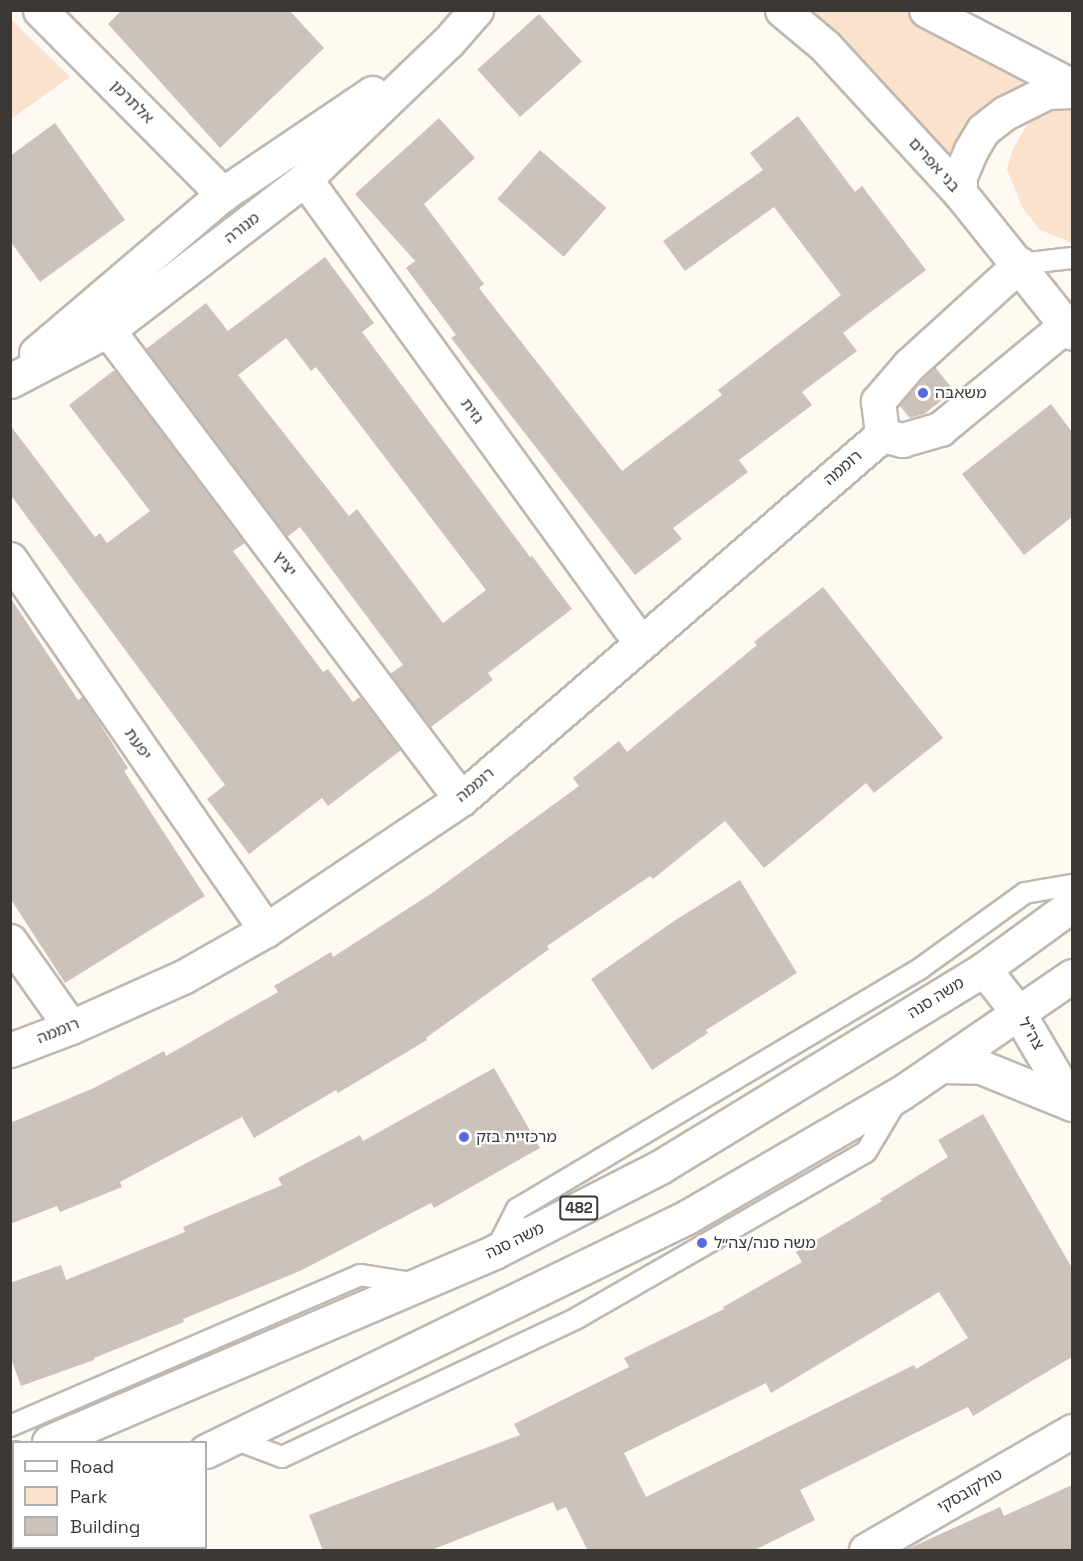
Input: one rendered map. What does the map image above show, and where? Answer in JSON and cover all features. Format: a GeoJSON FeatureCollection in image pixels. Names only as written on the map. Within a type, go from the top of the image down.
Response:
{"type":"FeatureCollection","features":[{"type":"Feature","properties":{"kind":"street","name":"אלתרמן"},"geometry":{"type":"LineString","coordinates":[[40,10],[223,194]]}},
{"type":"Feature","properties":{"kind":"street","name":"מנורה"},"geometry":{"type":"LineString","coordinates":[[10,381],[108,330],[305,180],[448,42],[476,10]]}},
{"type":"Feature","properties":{"kind":"street","name":"בני אפרים"},"geometry":{"type":"LineString","coordinates":[[782,10],[825,46],[960,193],[1070,326]]}},
{"type":"Feature","properties":{"kind":"street"},"geometry":{"type":"LineString","coordinates":[[927,10],[1072,86]]}},
{"type":"Feature","properties":{"kind":"street","name":"מנורה"},"geometry":{"type":"LineString","coordinates":[[10,375],[223,194],[448,42]]}},
{"type":"Feature","properties":{"kind":"street"},"geometry":{"type":"LineString","coordinates":[[960,193],[960,176],[970,150],[983,130],[1005,113],[1047,92],[1072,90]]}},
{"type":"Feature","properties":{"kind":"street","name":"גזית"},"geometry":{"type":"LineString","coordinates":[[305,180],[640,642]]}},
{"type":"Feature","properties":{"kind":"street"},"geometry":{"type":"LineString","coordinates":[[1020,264],[909,365],[878,401],[882,435],[902,440],[940,429],[1070,326]]}},
{"type":"Feature","properties":{"kind":"street","name":"יציץ"},"geometry":{"type":"LineString","coordinates":[[108,330],[461,798]]}},
{"type":"Feature","properties":{"kind":"street","name":"רוממה"},"geometry":{"type":"LineString","coordinates":[[10,1050],[71,1027],[183,977],[266,930],[461,798],[882,435]]}},
{"type":"Feature","properties":{"kind":"street","name":"יפעת"},"geometry":{"type":"LineString","coordinates":[[10,559],[266,930]]}},
{"type":"Feature","properties":{"kind":"street","name":"משה סנה"},"geometry":{"type":"LineString","coordinates":[[54,1441],[494,1252],[660,1167],[984,969],[1072,905]]}},
{"type":"Feature","properties":{"kind":"street"},"geometry":{"type":"LineString","coordinates":[[10,940],[71,1027]]}},
{"type":"Feature","properties":{"kind":"street","name":"צה\"ל"},"geometry":{"type":"LineString","coordinates":[[984,969],[1019,1014],[1072,1104]]}},
{"type":"Feature","properties":{"kind":"street"},"geometry":{"type":"LineString","coordinates":[[220,1445],[687,1217],[902,1092],[1072,976]]}},
{"type":"Feature","properties":{"kind":"street"},"geometry":{"type":"LineString","coordinates":[[942,1066],[981,1067],[1072,1104]]}},
{"type":"Feature","properties":{"kind":"street","name":"טולקובסקי"},"geometry":{"type":"LineString","coordinates":[[879,1548],[1072,1431]]}},
{"type":"Feature","properties":{"kind":"lane"},"geometry":{"type":"LineString","coordinates":[[1020,264],[1072,258]]}},
{"type":"Feature","properties":{"kind":"lane"},"geometry":{"type":"LineString","coordinates":[[494,1252],[518,1209],[921,968],[1025,893],[1072,885]]}},
{"type":"Feature","properties":{"kind":"lane"},"geometry":{"type":"LineString","coordinates":[[220,1445],[282,1457],[577,1318],[866,1152],[902,1092]]}},
{"type":"Feature","properties":{"kind":"lane"},"geometry":{"type":"LineString","coordinates":[[10,1426],[360,1275],[421,1284]]}},
{"type":"Feature","properties":{"kind":"green space"},"geometry":{"type":"Polygon","coordinates":[[[799,11],[926,11],[1072,86],[1005,113],[960,176],[799,11]]]}},
{"type":"Feature","properties":{"kind":"green space"},"geometry":{"type":"Polygon","coordinates":[[[11,19],[70,77],[10,119],[11,19]]]}},
{"type":"Feature","properties":{"kind":"green space"},"geometry":{"type":"Polygon","coordinates":[[[1072,104],[1072,243],[1040,230],[1022,207],[1007,169],[1012,151],[1027,125],[1053,108],[1072,104]]]}},
{"type":"Feature","properties":{"kind":"building"},"geometry":{"type":"Polygon","coordinates":[[[122,10],[289,10],[324,48],[220,148],[108,24],[122,10]]]}},
{"type":"Feature","properties":{"kind":"building"},"geometry":{"type":"Polygon","coordinates":[[[539,14],[582,62],[520,117],[477,70],[539,14]]]}},
{"type":"Feature","properties":{"kind":"building"},"geometry":{"type":"Polygon","coordinates":[[[798,116],[855,192],[862,186],[926,270],[843,333],[857,351],[802,392],[812,405],[739,460],[748,472],[673,528],[682,539],[635,575],[451,338],[456,335],[406,268],[415,261],[355,194],[439,118],[475,158],[424,204],[484,284],[479,288],[622,471],[722,395],[718,390],[841,295],[774,207],[685,271],[663,241],[763,170],[750,153],[798,116]]]}},
{"type":"Feature","properties":{"kind":"building"},"geometry":{"type":"Polygon","coordinates":[[[55,123],[125,220],[40,282],[10,241],[10,156],[55,123]]]}},
{"type":"Feature","properties":{"kind":"building"},"geometry":{"type":"Polygon","coordinates":[[[540,150],[606,208],[564,257],[497,199],[540,150]]]}},
{"type":"Feature","properties":{"kind":"building"},"geometry":{"type":"Polygon","coordinates":[[[325,257],[374,323],[362,332],[530,557],[532,556],[572,609],[488,673],[493,680],[431,727],[390,674],[403,665],[300,527],[287,537],[146,349],[206,303],[228,331],[325,257]],[[286,338],[238,375],[349,516],[357,509],[443,623],[486,590],[316,367],[311,371],[286,338]]]}},
{"type":"Feature","properties":{"kind":"building","name":"משאבה"},"geometry":{"type":"Polygon","coordinates":[[[935,367],[954,391],[924,414],[910,418],[899,405],[935,367]]]}},
{"type":"Feature","properties":{"kind":"building"},"geometry":{"type":"Polygon","coordinates":[[[116,371],[245,543],[233,551],[323,672],[328,669],[353,702],[360,697],[401,750],[328,806],[322,798],[249,854],[207,799],[225,785],[10,494],[10,425],[95,537],[100,533],[107,543],[150,511],[69,405],[116,371]]]}},
{"type":"Feature","properties":{"kind":"building"},"geometry":{"type":"Polygon","coordinates":[[[1051,404],[1072,432],[1072,517],[1024,555],[962,474],[1051,404]]]}},
{"type":"Feature","properties":{"kind":"building"},"geometry":{"type":"Polygon","coordinates":[[[823,587],[943,738],[874,793],[866,783],[764,868],[725,821],[653,879],[650,876],[547,946],[549,949],[426,1038],[427,1040],[338,1093],[336,1090],[254,1138],[242,1117],[120,1182],[122,1187],[60,1212],[57,1206],[10,1224],[10,1123],[94,1088],[164,1051],[166,1056],[278,992],[274,986],[331,952],[333,957],[432,893],[579,786],[573,778],[619,741],[627,752],[757,645],[754,642],[823,587]]]}},
{"type":"Feature","properties":{"kind":"building"},"geometry":{"type":"Polygon","coordinates":[[[10,597],[78,700],[83,697],[128,768],[124,771],[205,896],[65,983],[10,898],[10,597]]]}},
{"type":"Feature","properties":{"kind":"building"},"geometry":{"type":"Polygon","coordinates":[[[740,880],[797,973],[706,1030],[708,1033],[652,1070],[591,979],[677,919],[740,880]]]}},
{"type":"Feature","properties":{"kind":"building"},"geometry":{"type":"Polygon","coordinates":[[[494,1068],[540,1148],[434,1208],[431,1203],[300,1271],[183,1319],[184,1322],[94,1358],[94,1360],[21,1386],[10,1356],[10,1283],[61,1265],[66,1280],[185,1232],[183,1227],[282,1185],[278,1178],[360,1135],[363,1141],[494,1068]]]}},
{"type":"Feature","properties":{"kind":"building"},"geometry":{"type":"Polygon","coordinates":[[[983,1114],[1072,1268],[1072,1357],[973,1416],[968,1407],[800,1490],[815,1520],[753,1551],[588,1551],[566,1507],[557,1511],[553,1502],[429,1551],[323,1551],[309,1515],[520,1435],[514,1424],[629,1367],[624,1358],[724,1309],[723,1307],[802,1262],[796,1252],[882,1201],[880,1199],[948,1157],[938,1140],[983,1114]],[[939,1292],[771,1393],[766,1383],[624,1453],[646,1497],[914,1365],[916,1369],[968,1338],[939,1292]]]}},
{"type":"Feature","properties":{"kind":"building"},"geometry":{"type":"Polygon","coordinates":[[[1072,1485],[1072,1551],[903,1551],[1000,1507],[1004,1516],[1072,1485]]]}},
{"type":"Feature","properties":{"kind":"place","name":"משאבה"},"geometry":{"type":"Point","coordinates":[923,393]}},
{"type":"Feature","properties":{"kind":"place","name":"מרכזיית בזק"},"geometry":{"type":"Point","coordinates":[464,1137]}},
{"type":"Feature","properties":{"kind":"place","name":"משה סנה/צה״ל"},"geometry":{"type":"Point","coordinates":[702,1243]}}]}
